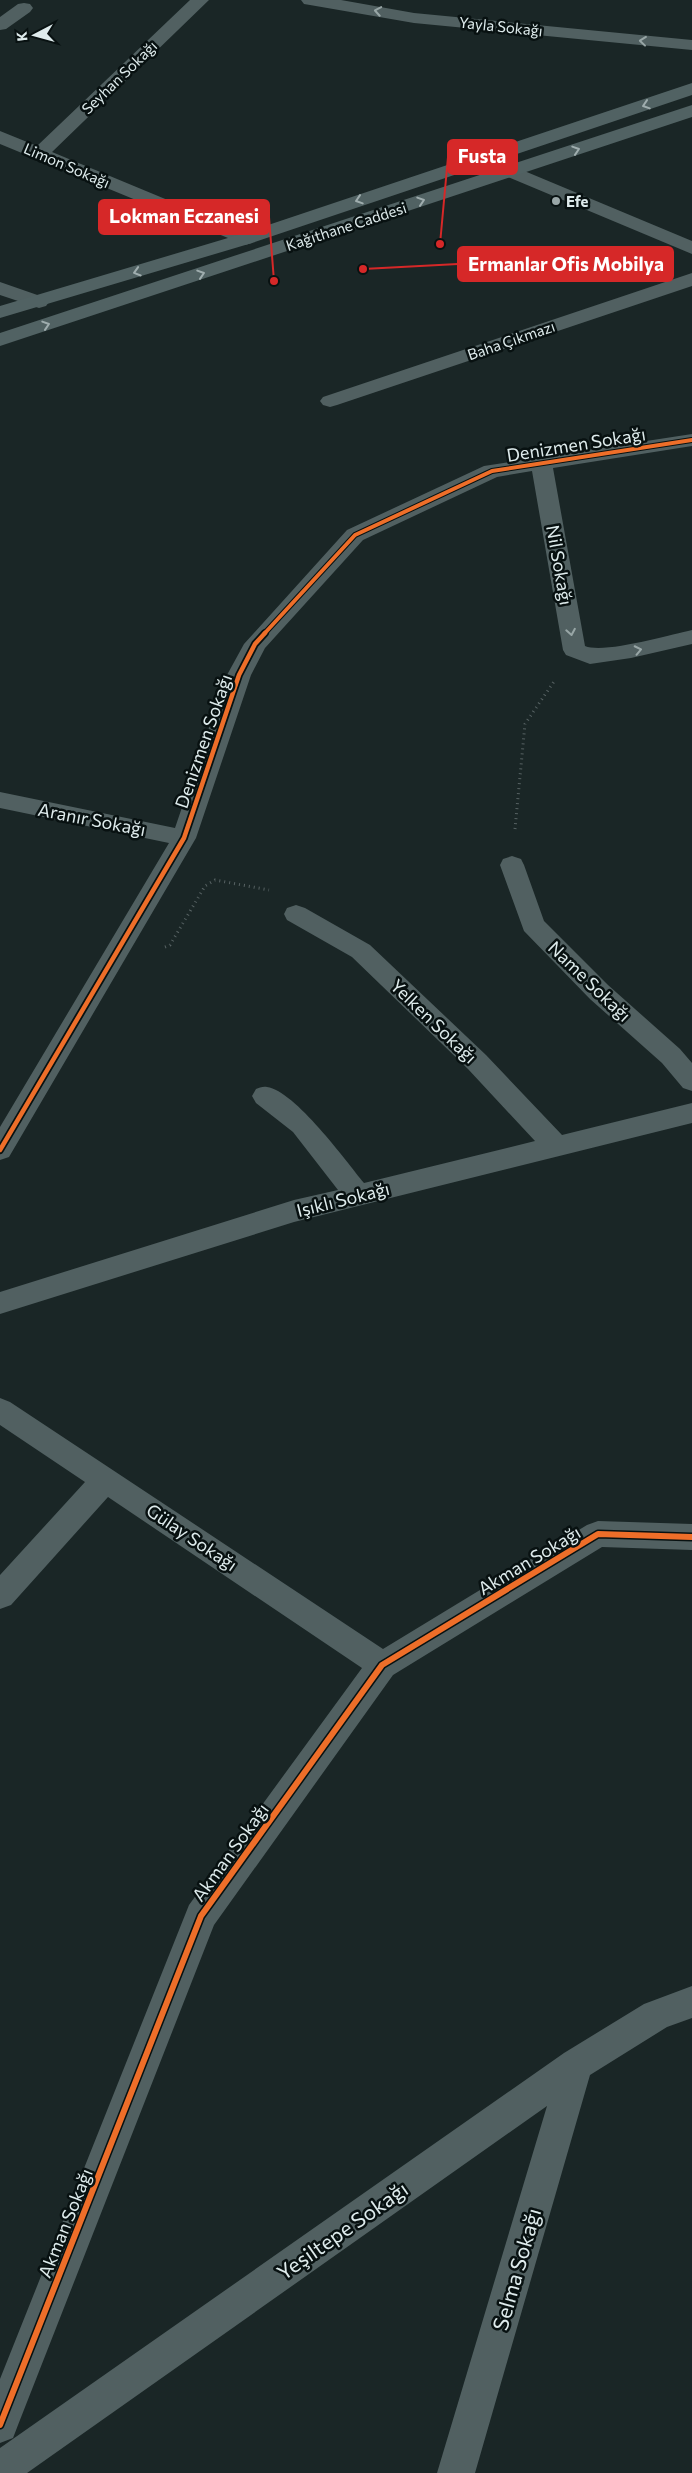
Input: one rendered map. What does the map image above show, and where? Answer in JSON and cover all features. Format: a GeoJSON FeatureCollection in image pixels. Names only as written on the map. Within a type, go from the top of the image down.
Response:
{"type":"FeatureCollection","features":[{"type":"Feature","properties":{"kind":"main road","name":"Kağıthane Caddesi"},"geometry":{"type":"LineString","coordinates":[[0,312],[39,302],[245,239],[692,89]]}},
{"type":"Feature","properties":{"kind":"main road","name":"Kağıthane Caddesi"},"geometry":{"type":"LineString","coordinates":[[0,340],[692,111]]}},
{"type":"Feature","properties":{"kind":"street","name":"Seyhan Sokağı"},"geometry":{"type":"LineString","coordinates":[[39,154],[200,0]]}},
{"type":"Feature","properties":{"kind":"street","name":"Yayla Sokağı"},"geometry":{"type":"LineString","coordinates":[[310,0],[414,18],[692,46]]}},
{"type":"Feature","properties":{"kind":"street"},"geometry":{"type":"LineString","coordinates":[[414,18],[429,0]]}},
{"type":"Feature","properties":{"kind":"street"},"geometry":{"type":"LineString","coordinates":[[0,25],[24,8]]}},
{"type":"Feature","properties":{"kind":"street","name":"Limon Sokağı"},"geometry":{"type":"LineString","coordinates":[[0,137],[245,239]]}},
{"type":"Feature","properties":{"kind":"street"},"geometry":{"type":"LineString","coordinates":[[510,172],[692,248]]}},
{"type":"Feature","properties":{"kind":"street","name":"Baha Çıkmazı"},"geometry":{"type":"LineString","coordinates":[[330,401],[692,278]]}},
{"type":"Feature","properties":{"kind":"street"},"geometry":{"type":"LineString","coordinates":[[0,288],[39,302]]}},
{"type":"Feature","properties":{"kind":"street","name":"Denizmen Sokağı"},"geometry":{"type":"LineString","coordinates":[[0,1150],[184,838],[239,675],[255,644],[355,535],[492,471],[692,440]]}},
{"type":"Feature","properties":{"kind":"street","name":"Nil Sokağı"},"geometry":{"type":"LineString","coordinates":[[542,464],[582,653]]}},
{"type":"Feature","properties":{"kind":"street"},"geometry":{"type":"LineString","coordinates":[[582,653],[631,651],[692,638]]}},
{"type":"Feature","properties":{"kind":"street","name":"Aranır Sokağı"},"geometry":{"type":"LineString","coordinates":[[0,800],[184,838]]}},
{"type":"Feature","properties":{"kind":"street","name":"Name Sokağı"},"geometry":{"type":"LineString","coordinates":[[512,865],[533,925],[599,992],[671,1056],[692,1081]]}},
{"type":"Feature","properties":{"kind":"street","name":"Yelken Sokağı"},"geometry":{"type":"LineString","coordinates":[[296,914],[361,951],[477,1062],[556,1146]]}},
{"type":"Feature","properties":{"kind":"street"},"geometry":{"type":"LineString","coordinates":[[265,1096],[302,1124],[358,1195]]}},
{"type":"Feature","properties":{"kind":"street","name":"Işıklı Sokağı"},"geometry":{"type":"LineString","coordinates":[[0,1303],[294,1211],[692,1113]]}},
{"type":"Feature","properties":{"kind":"street","name":"Gülay Sokağı"},"geometry":{"type":"LineString","coordinates":[[0,1410],[382,1665]]}},
{"type":"Feature","properties":{"kind":"street"},"geometry":{"type":"LineString","coordinates":[[0,1596],[106,1479]]}},
{"type":"Feature","properties":{"kind":"street","name":"Akman Sokağı"},"geometry":{"type":"LineString","coordinates":[[0,2425],[201,1916],[382,1665],[598,1534],[692,1537]]}},
{"type":"Feature","properties":{"kind":"street","name":"Yeşiltepe Sokağı"},"geometry":{"type":"LineString","coordinates":[[0,2470],[576,2065],[656,2015],[692,2002]]}},
{"type":"Feature","properties":{"kind":"street","name":"Selma Sokağı"},"geometry":{"type":"LineString","coordinates":[[456,2473],[576,2065]]}},
{"type":"Feature","properties":{"kind":"path"},"geometry":{"type":"LineString","coordinates":[[512,865],[526,724],[582,653]]}},
{"type":"Feature","properties":{"kind":"path"},"geometry":{"type":"LineString","coordinates":[[111,961],[170,945],[206,886],[215,880],[306,896],[296,914]]}},
{"type":"Feature","properties":{"kind":"cycle path"},"geometry":{"type":"LineString","coordinates":[[0,1150],[184,838],[239,675],[255,644],[355,535],[492,471],[692,440]]}},
{"type":"Feature","properties":{"kind":"cycle path"},"geometry":{"type":"LineString","coordinates":[[0,2425],[201,1916],[382,1665],[598,1534],[692,1537]]}},
{"type":"Feature","properties":{"kind":"place","name":"Efe"},"geometry":{"type":"Point","coordinates":[556,201]}},
{"type":"Feature","properties":{"kind":"place","name":"Fusta"},"geometry":{"type":"Point","coordinates":[440,244]}},
{"type":"Feature","properties":{"kind":"place","name":"Ermanlar Ofis Mobilya"},"geometry":{"type":"Point","coordinates":[363,269]}},
{"type":"Feature","properties":{"kind":"place","name":"Lokman Eczanesi"},"geometry":{"type":"Point","coordinates":[274,281]}}]}
